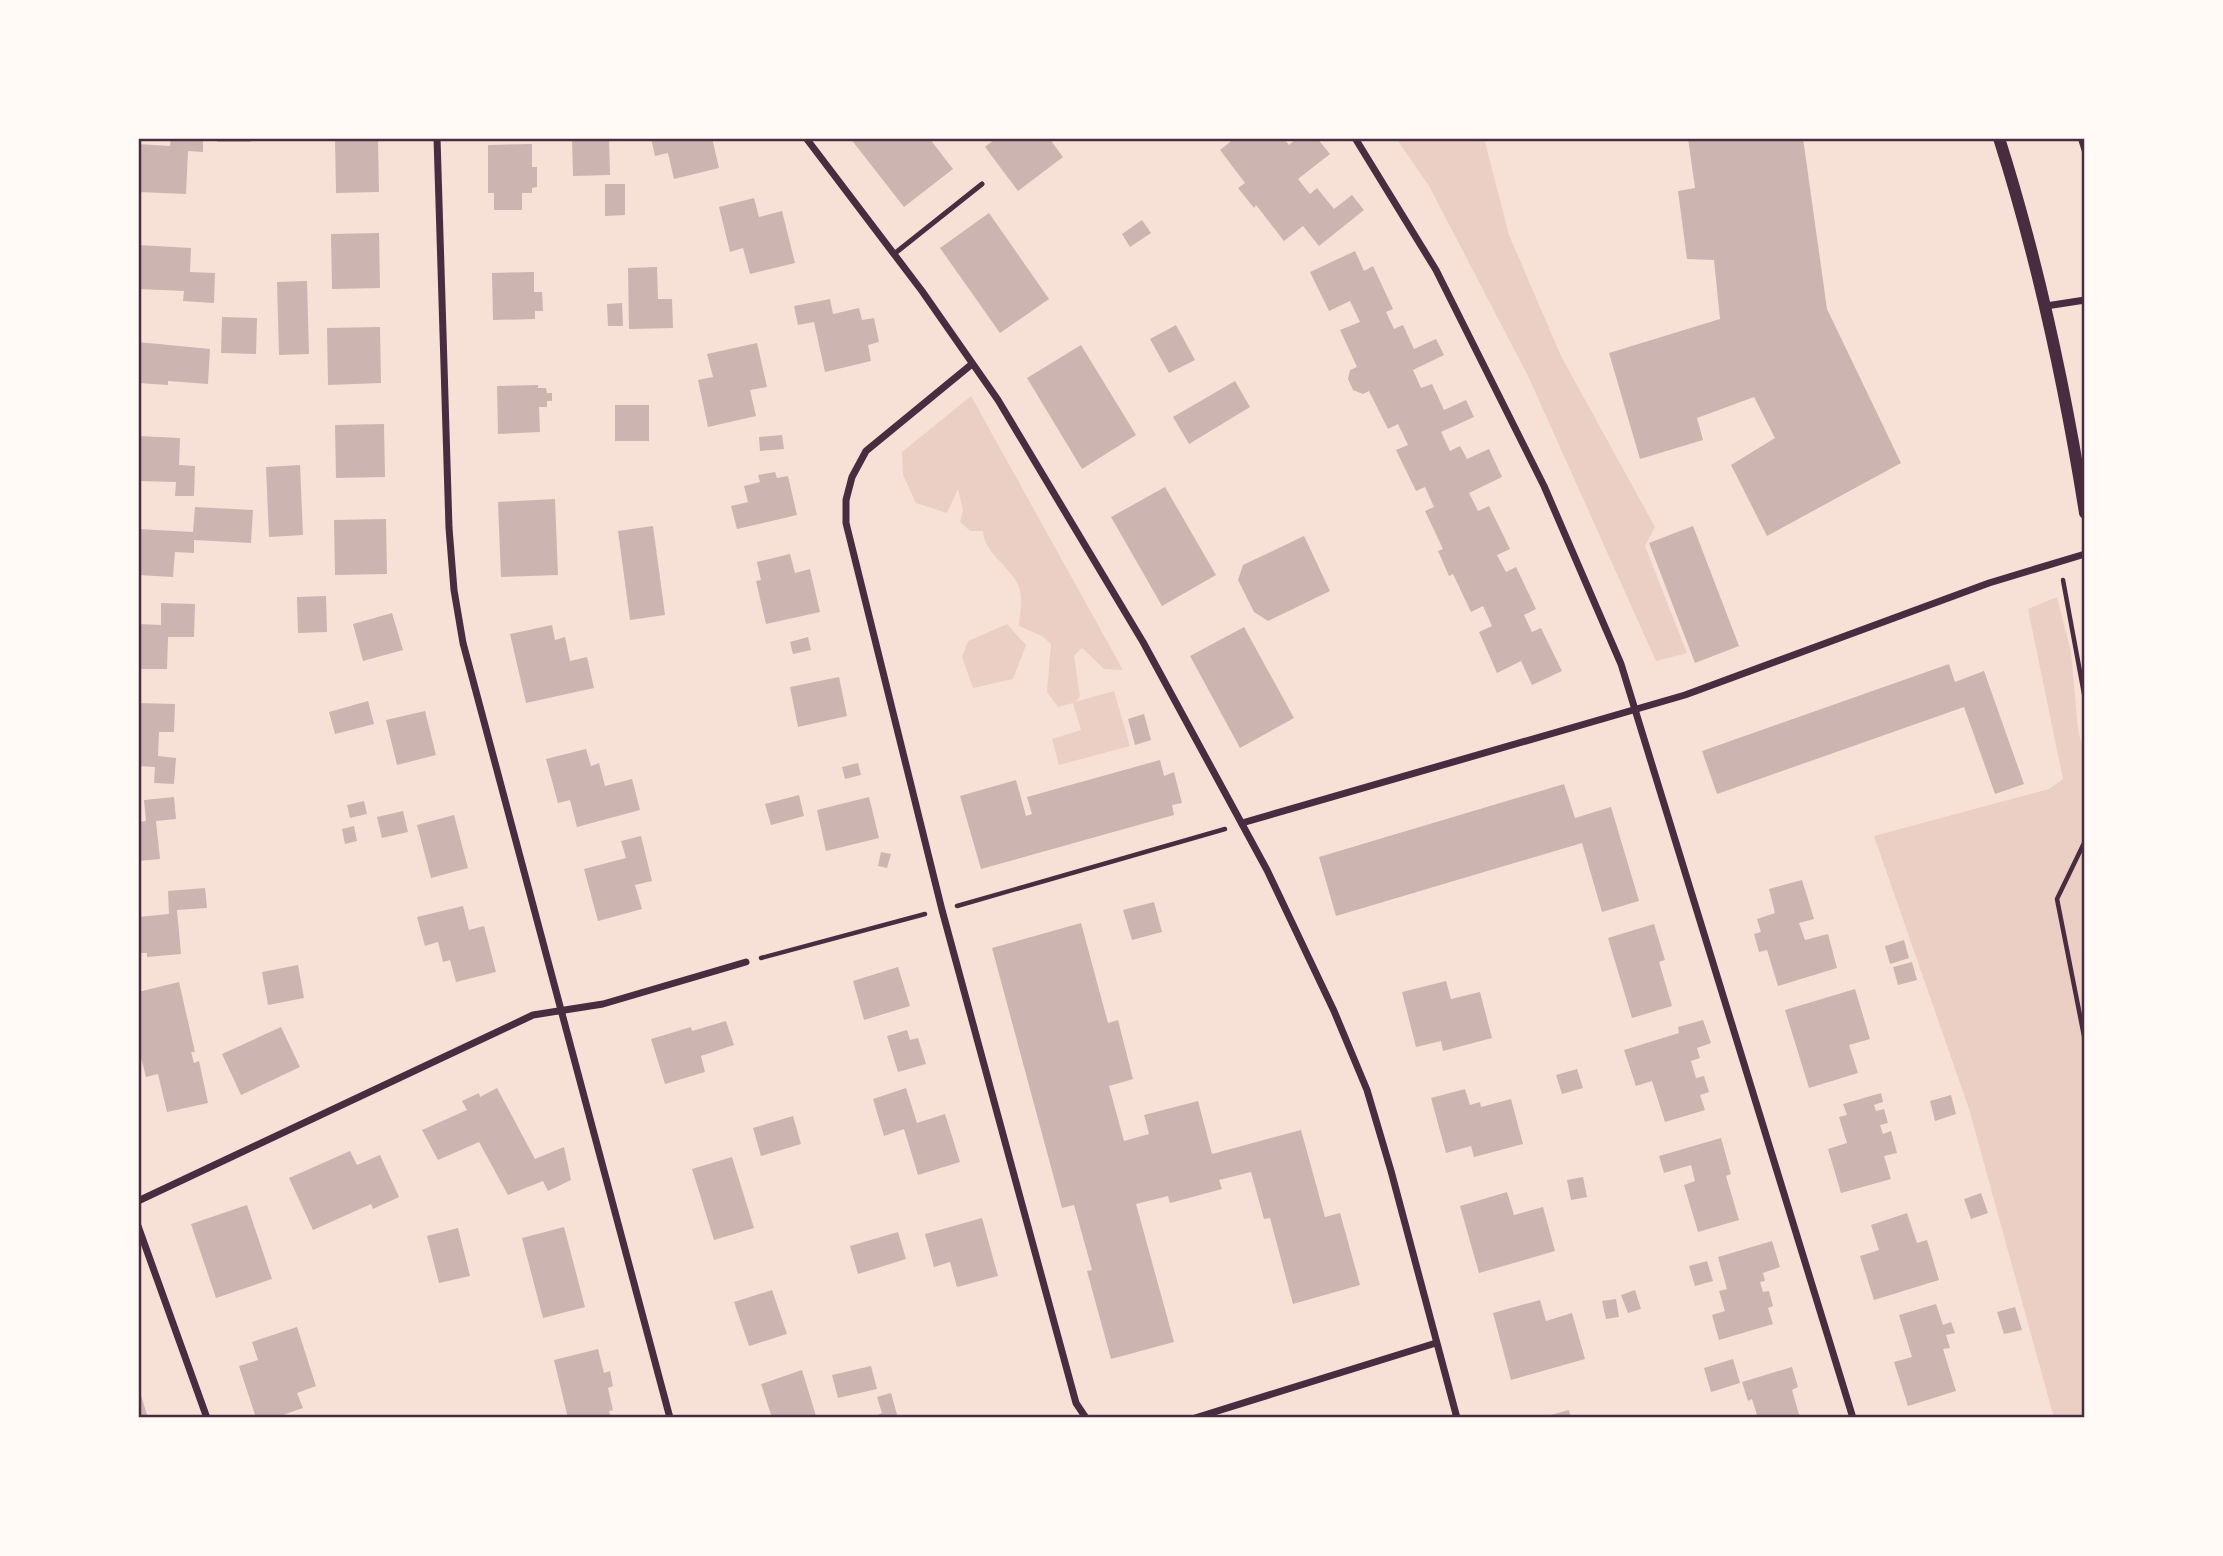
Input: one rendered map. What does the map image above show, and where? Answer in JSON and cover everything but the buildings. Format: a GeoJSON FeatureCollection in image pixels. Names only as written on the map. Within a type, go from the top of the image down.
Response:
{"type":"FeatureCollection","features":[{"type":"Feature","properties":{"kind":"street"},"geometry":{"type":"LineString","coordinates":[[437,138],[449,528],[454,590],[478,705],[670,1418]]}},
{"type":"Feature","properties":{"kind":"street"},"geometry":{"type":"LineString","coordinates":[[806,138],[894,254],[998,400],[1125,610],[1242,823],[1334,1011],[1367,1090],[1457,1418]]}},
{"type":"Feature","properties":{"kind":"street"},"geometry":{"type":"LineString","coordinates":[[1355,138],[1436,270],[1544,486],[1621,664],[1853,1418]]}},
{"type":"Feature","properties":{"kind":"street"},"geometry":{"type":"LineString","coordinates":[[1999,138],[2017,194],[2046,306],[2071,424],[2085,513]]}},
{"type":"Feature","properties":{"kind":"street"},"geometry":{"type":"LineString","coordinates":[[2046,306],[2085,300]]}},
{"type":"Feature","properties":{"kind":"street"},"geometry":{"type":"LineString","coordinates":[[972,365],[866,451],[852,477],[846,500],[846,523],[942,911],[1076,1403],[1086,1418]]}},
{"type":"Feature","properties":{"kind":"street"},"geometry":{"type":"LineString","coordinates":[[1242,823],[1685,695],[1989,583],[2085,554]]}},
{"type":"Feature","properties":{"kind":"street"},"geometry":{"type":"LineString","coordinates":[[138,1201],[533,1014],[603,1004],[746,962]]}},
{"type":"Feature","properties":{"kind":"street"},"geometry":{"type":"LineString","coordinates":[[138,1226],[207,1418]]}},
{"type":"Feature","properties":{"kind":"street"},"geometry":{"type":"LineString","coordinates":[[1195,1418],[1436,1343]]}},
{"type":"Feature","properties":{"kind":"lane"},"geometry":{"type":"LineString","coordinates":[[894,254],[982,184]]}},
{"type":"Feature","properties":{"kind":"path"},"geometry":{"type":"LineString","coordinates":[[2080,138],[2085,154]]}},
{"type":"Feature","properties":{"kind":"path"},"geometry":{"type":"LineString","coordinates":[[2059,562],[2075,634],[2085,699]]}},
{"type":"Feature","properties":{"kind":"path"},"geometry":{"type":"LineString","coordinates":[[746,962],[942,911],[1242,823]]}},
{"type":"Feature","properties":{"kind":"path"},"geometry":{"type":"LineString","coordinates":[[2085,841],[2057,899],[2085,1041]]}},
{"type":"Feature","properties":{"kind":"shaded area"},"geometry":{"type":"Polygon","coordinates":[[[1396,138],[1484,138],[1509,235],[1561,356],[1655,527],[1645,546],[1687,653],[1656,661],[1528,376],[1429,186],[1396,138]]]}},
{"type":"Feature","properties":{"kind":"shaded area"},"geometry":{"type":"Polygon","coordinates":[[[971,396],[1123,670],[1104,669],[1082,648],[1074,656],[1080,697],[1075,702],[1114,691],[1130,746],[1059,765],[1052,739],[1081,730],[1073,703],[1058,707],[1047,692],[1051,644],[1042,636],[1019,626],[1021,601],[1015,579],[990,549],[983,531],[970,531],[960,522],[963,510],[958,489],[947,513],[916,503],[903,475],[902,452],[971,396]]]}},
{"type":"Feature","properties":{"kind":"shaded area"},"geometry":{"type":"Polygon","coordinates":[[[2057,597],[2071,652],[2078,729],[2085,758],[2085,1418],[2054,1418],[1969,1109],[1874,836],[2049,789],[2063,779],[2028,609],[2057,597]]]}},
{"type":"Feature","properties":{"kind":"shaded area"},"geometry":{"type":"Polygon","coordinates":[[[1007,624],[1026,645],[1013,679],[973,688],[962,657],[968,641],[1007,624]]]}}]}
